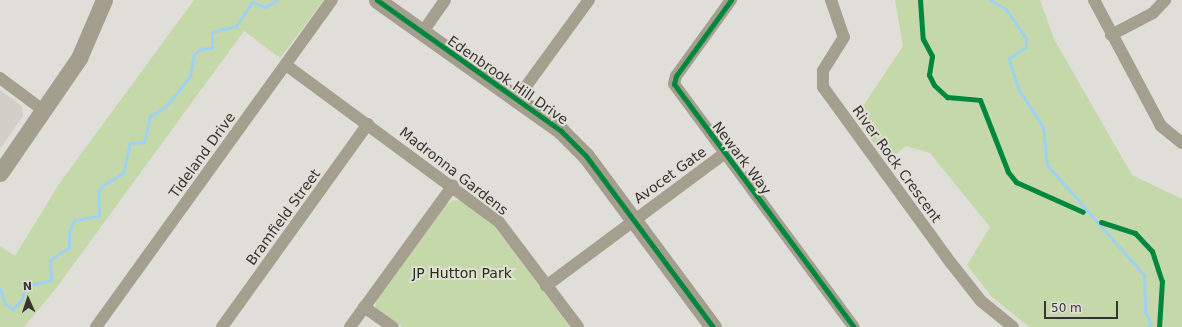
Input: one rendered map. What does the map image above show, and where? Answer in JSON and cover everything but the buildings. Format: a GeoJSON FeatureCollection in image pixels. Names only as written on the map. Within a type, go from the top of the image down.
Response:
{"type":"FeatureCollection","features":[{"type":"Feature","properties":{"kind":"street"},"geometry":{"type":"LineString","coordinates":[[0,173],[79,58],[104,0]]}},
{"type":"Feature","properties":{"kind":"street","name":"Tideland Drive"},"geometry":{"type":"LineString","coordinates":[[96,327],[332,0]]}},
{"type":"Feature","properties":{"kind":"street","name":"Edenbrook Hill Drive"},"geometry":{"type":"LineString","coordinates":[[377,0],[566,136],[633,219],[713,327]]}},
{"type":"Feature","properties":{"kind":"street"},"geometry":{"type":"LineString","coordinates":[[422,33],[445,0]]}},
{"type":"Feature","properties":{"kind":"street"},"geometry":{"type":"LineString","coordinates":[[516,100],[589,0]]}},
{"type":"Feature","properties":{"kind":"street","name":"Newark Way"},"geometry":{"type":"LineString","coordinates":[[731,0],[676,76],[674,84],[724,154],[854,327]]}},
{"type":"Feature","properties":{"kind":"street","name":"River Rock Crescent"},"geometry":{"type":"LineString","coordinates":[[831,0],[844,37],[823,71],[823,87],[951,263],[981,301],[1013,327]]}},
{"type":"Feature","properties":{"kind":"street"},"geometry":{"type":"LineString","coordinates":[[1094,0],[1111,35],[1161,126],[1182,143]]}},
{"type":"Feature","properties":{"kind":"street"},"geometry":{"type":"LineString","coordinates":[[1111,35],[1153,13],[1165,0]]}},
{"type":"Feature","properties":{"kind":"street","name":"Madronna Gardens"},"geometry":{"type":"LineString","coordinates":[[286,65],[453,185],[499,222],[578,327]]}},
{"type":"Feature","properties":{"kind":"street"},"geometry":{"type":"LineString","coordinates":[[0,78],[43,110]]}},
{"type":"Feature","properties":{"kind":"street","name":"Bramfield Street"},"geometry":{"type":"LineString","coordinates":[[222,327],[368,124]]}},
{"type":"Feature","properties":{"kind":"street","name":"Avocet Gate"},"geometry":{"type":"LineString","coordinates":[[546,286],[633,219],[724,154]]}},
{"type":"Feature","properties":{"kind":"street"},"geometry":{"type":"LineString","coordinates":[[350,327],[453,185]]}},
{"type":"Feature","properties":{"kind":"street"},"geometry":{"type":"LineString","coordinates":[[364,307],[393,327]]}},
{"type":"Feature","properties":{"kind":"shaded area"},"geometry":{"type":"Polygon","coordinates":[[[0,90],[22,106],[23,116],[0,149],[0,90]]]}},
{"type":"Feature","properties":{"kind":"green space"},"geometry":{"type":"Polygon","coordinates":[[[194,0],[324,0],[280,58],[244,31],[57,287],[24,327],[0,327],[0,246],[15,256],[59,184],[194,0]]]}},
{"type":"Feature","properties":{"kind":"green space"},"geometry":{"type":"Polygon","coordinates":[[[895,0],[1040,0],[1054,39],[1132,175],[1182,199],[1182,327],[1029,327],[992,297],[967,265],[990,227],[930,153],[906,146],[887,161],[855,118],[903,46],[895,0]]]}},
{"type":"Feature","properties":{"kind":"green space","name":"JP Hutton Park"},"geometry":{"type":"Polygon","coordinates":[[[453,200],[462,201],[494,226],[570,327],[402,327],[375,309],[377,298],[445,206],[453,200]]]}},
{"type":"Feature","properties":{"kind":"waterway"},"geometry":{"type":"LineString","coordinates":[[0,289],[5,304],[13,309],[22,299],[25,286],[51,280],[50,260],[69,247],[69,232],[74,220],[99,216],[98,192],[103,185],[123,173],[130,143],[144,142],[150,116],[166,106],[190,76],[194,54],[201,49],[212,48],[212,32],[236,26],[252,2],[265,7],[277,0]]}},
{"type":"Feature","properties":{"kind":"waterway"},"geometry":{"type":"LineString","coordinates":[[990,0],[1006,9],[1026,39],[1026,47],[1009,58],[1019,90],[1043,127],[1047,165],[1144,275],[1145,312],[1151,323],[1148,327]]}},
{"type":"Feature","properties":{"kind":"cycle path"},"geometry":{"type":"LineString","coordinates":[[377,0],[561,131],[586,156],[713,327]]}},
{"type":"Feature","properties":{"kind":"cycle path"},"geometry":{"type":"LineString","coordinates":[[731,0],[676,76],[674,84],[854,327]]}},
{"type":"Feature","properties":{"kind":"cycle path"},"geometry":{"type":"LineString","coordinates":[[920,0],[923,39],[932,56],[929,75],[934,85],[947,97],[980,100],[1008,172],[1016,182],[1083,212]]}},
{"type":"Feature","properties":{"kind":"cycle path"},"geometry":{"type":"LineString","coordinates":[[1101,222],[1135,233],[1152,251],[1162,281],[1159,327]]}}]}
